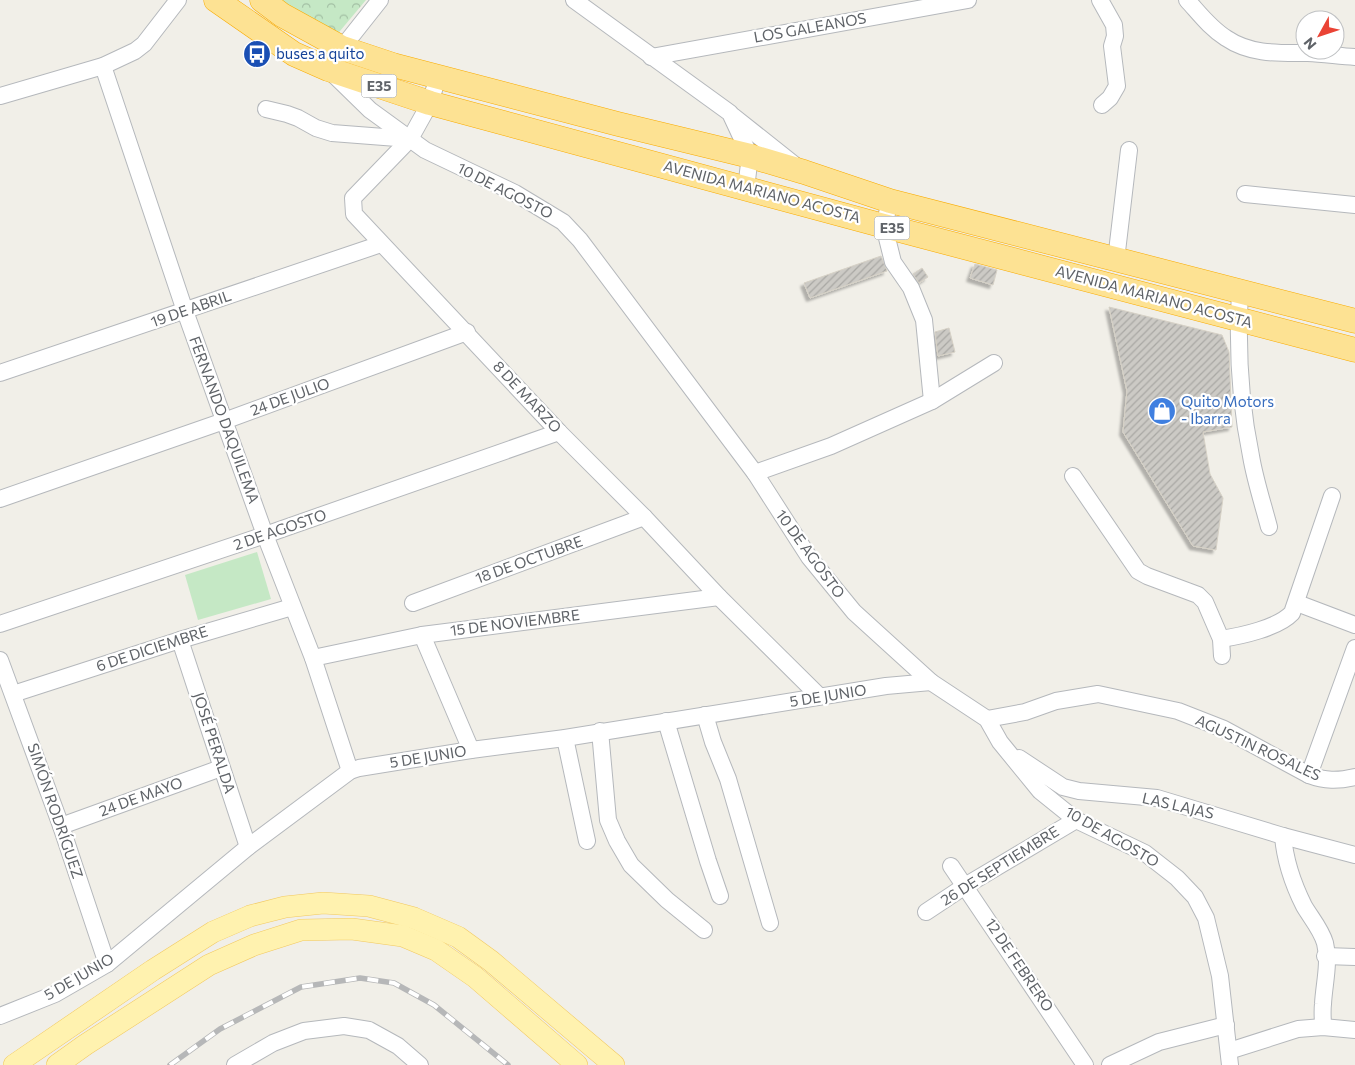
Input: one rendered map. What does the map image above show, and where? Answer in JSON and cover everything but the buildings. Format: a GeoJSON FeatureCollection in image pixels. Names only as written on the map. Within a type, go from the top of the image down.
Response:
{"type":"FeatureCollection","features":[{"type":"Feature","properties":{"kind":"highway","name":"AVENIDA MARIANO ACOSTA"},"geometry":{"type":"LineString","coordinates":[[216,0],[294,54],[328,69],[430,103],[884,226],[1355,350]]}},
{"type":"Feature","properties":{"kind":"highway","name":"AVENIDA MARIANO ACOSTA"},"geometry":{"type":"LineString","coordinates":[[262,0],[282,15],[342,48],[393,66],[750,156],[804,172],[890,202],[1355,321]]}},
{"type":"Feature","properties":{"kind":"main road"},"geometry":{"type":"LineString","coordinates":[[14,1065],[153,970],[213,932],[250,916],[285,907],[323,903],[369,906],[414,918],[458,937],[491,961],[614,1065]]}},
{"type":"Feature","properties":{"kind":"main road"},"geometry":{"type":"LineString","coordinates":[[57,1065],[209,965],[254,945],[301,930],[352,929],[404,936],[436,950],[475,977],[577,1065]]}},
{"type":"Feature","properties":{"kind":"street"},"geometry":{"type":"LineString","coordinates":[[0,96],[102,66],[135,51],[144,44],[178,0]]}},
{"type":"Feature","properties":{"kind":"street"},"geometry":{"type":"LineString","coordinates":[[328,69],[380,0]]}},
{"type":"Feature","properties":{"kind":"street"},"geometry":{"type":"LineString","coordinates":[[574,0],[730,114],[804,172]]}},
{"type":"Feature","properties":{"kind":"street","name":"LOS GALEANOS"},"geometry":{"type":"LineString","coordinates":[[651,57],[968,0]]}},
{"type":"Feature","properties":{"kind":"street"},"geometry":{"type":"LineString","coordinates":[[1100,0],[1114,25],[1115,36],[1112,46],[1117,86],[1110,98],[1102,105]]}},
{"type":"Feature","properties":{"kind":"street"},"geometry":{"type":"LineString","coordinates":[[1187,0],[1221,35],[1249,49],[1269,54],[1310,53],[1355,57]]}},
{"type":"Feature","properties":{"kind":"street","name":"FERNANDO DAQUILEMA"},"geometry":{"type":"LineString","coordinates":[[102,66],[185,311],[265,535],[313,658],[350,771]]}},
{"type":"Feature","properties":{"kind":"street","name":"10 DE AGOSTO"},"geometry":{"type":"LineString","coordinates":[[328,69],[370,110],[424,150],[515,193],[563,222],[586,248],[755,473],[809,556],[854,612],[931,682],[987,718],[1007,750],[1040,791],[1076,820],[1145,854],[1177,878],[1195,897],[1206,918],[1220,976],[1230,1058]]}},
{"type":"Feature","properties":{"kind":"street","name":"8 DE MARZO"},"geometry":{"type":"LineString","coordinates":[[438,77],[430,103],[410,139],[353,198],[354,214],[559,432],[719,596],[820,696]]}},
{"type":"Feature","properties":{"kind":"street"},"geometry":{"type":"LineString","coordinates":[[266,109],[298,118],[316,128],[332,133],[410,139]]}},
{"type":"Feature","properties":{"kind":"street"},"geometry":{"type":"LineString","coordinates":[[730,114],[750,156],[746,188]]}},
{"type":"Feature","properties":{"kind":"street"},"geometry":{"type":"LineString","coordinates":[[1116,260],[1129,150]]}},
{"type":"Feature","properties":{"kind":"street"},"geometry":{"type":"LineString","coordinates":[[1245,194],[1355,205]]}},
{"type":"Feature","properties":{"kind":"street"},"geometry":{"type":"LineString","coordinates":[[890,202],[884,226],[893,262],[911,288],[924,320],[932,401]]}},
{"type":"Feature","properties":{"kind":"street","name":"19 DE ABRIL"},"geometry":{"type":"LineString","coordinates":[[0,373],[381,244]]}},
{"type":"Feature","properties":{"kind":"street"},"geometry":{"type":"LineString","coordinates":[[1240,292],[1238,319],[1244,418],[1251,457],[1269,527]]}},
{"type":"Feature","properties":{"kind":"street","name":"24 DE JULIO"},"geometry":{"type":"LineString","coordinates":[[0,498],[224,421],[467,332]]}},
{"type":"Feature","properties":{"kind":"street"},"geometry":{"type":"LineString","coordinates":[[755,473],[831,446],[932,401],[994,363]]}},
{"type":"Feature","properties":{"kind":"street","name":"2 DE AGOSTO"},"geometry":{"type":"LineString","coordinates":[[0,624],[265,535],[559,432]]}},
{"type":"Feature","properties":{"kind":"street"},"geometry":{"type":"LineString","coordinates":[[1073,476],[1138,571],[1198,595],[1205,602],[1221,639],[1222,656]]}},
{"type":"Feature","properties":{"kind":"street"},"geometry":{"type":"LineString","coordinates":[[1221,639],[1239,636],[1285,620],[1292,614],[1332,496]]}},
{"type":"Feature","properties":{"kind":"street","name":"18 DE OCTUBRE"},"geometry":{"type":"LineString","coordinates":[[413,603],[644,517]]}},
{"type":"Feature","properties":{"kind":"street","name":"15 DE NOVIEMBRE"},"geometry":{"type":"LineString","coordinates":[[313,658],[422,635],[719,596]]}},
{"type":"Feature","properties":{"kind":"street"},"geometry":{"type":"LineString","coordinates":[[1297,603],[1355,625]]}},
{"type":"Feature","properties":{"kind":"street","name":"6 DE DICIEMBRE"},"geometry":{"type":"LineString","coordinates":[[13,694],[180,640],[292,607]]}},
{"type":"Feature","properties":{"kind":"street"},"geometry":{"type":"LineString","coordinates":[[422,635],[471,750]]}},
{"type":"Feature","properties":{"kind":"street","name":"JOSÉ PERALDA"},"geometry":{"type":"LineString","coordinates":[[180,640],[248,847]]}},
{"type":"Feature","properties":{"kind":"street"},"geometry":{"type":"LineString","coordinates":[[1309,775],[1355,648]]}},
{"type":"Feature","properties":{"kind":"street","name":"SIMÓN RODRÍGUEZ"},"geometry":{"type":"LineString","coordinates":[[0,660],[61,826],[107,964]]}},
{"type":"Feature","properties":{"kind":"street","name":"5 DE JUNIO"},"geometry":{"type":"LineString","coordinates":[[0,1016],[55,994],[107,964],[248,847],[350,771],[358,768],[471,750],[566,738],[820,696],[910,683],[931,682]]}},
{"type":"Feature","properties":{"kind":"street","name":"AGUSTIN ROSALES"},"geometry":{"type":"LineString","coordinates":[[987,718],[1024,712],[1056,701],[1098,694],[1178,711],[1224,729],[1309,775],[1322,780],[1340,780],[1355,777]]}},
{"type":"Feature","properties":{"kind":"street"},"geometry":{"type":"LineString","coordinates":[[705,715],[713,742],[728,779],[770,922]]}},
{"type":"Feature","properties":{"kind":"street"},"geometry":{"type":"LineString","coordinates":[[666,722],[720,896]]}},
{"type":"Feature","properties":{"kind":"street"},"geometry":{"type":"LineString","coordinates":[[600,732],[608,820],[617,840],[631,865],[666,900],[704,930]]}},
{"type":"Feature","properties":{"kind":"street"},"geometry":{"type":"LineString","coordinates":[[566,738],[587,841]]}},
{"type":"Feature","properties":{"kind":"street","name":"LAS LAJAS"},"geometry":{"type":"LineString","coordinates":[[1007,750],[1063,787],[1079,791],[1157,798],[1283,836],[1355,855]]}},
{"type":"Feature","properties":{"kind":"street","name":"24 DE MAYO"},"geometry":{"type":"LineString","coordinates":[[61,826],[221,768]]}},
{"type":"Feature","properties":{"kind":"street","name":"26 DE SEPTIEMBRE"},"geometry":{"type":"LineString","coordinates":[[926,912],[965,886],[1076,820]]}},
{"type":"Feature","properties":{"kind":"street"},"geometry":{"type":"LineString","coordinates":[[1283,836],[1284,853],[1292,879],[1325,944],[1327,975],[1322,1004],[1323,1028]]}},
{"type":"Feature","properties":{"kind":"street","name":"12 DE FEBRERO"},"geometry":{"type":"LineString","coordinates":[[951,866],[1086,1065]]}},
{"type":"Feature","properties":{"kind":"street"},"geometry":{"type":"LineString","coordinates":[[1325,956],[1355,957]]}},
{"type":"Feature","properties":{"kind":"street"},"geometry":{"type":"LineString","coordinates":[[1110,1065],[1159,1042],[1226,1025]]}},
{"type":"Feature","properties":{"kind":"street"},"geometry":{"type":"LineString","coordinates":[[235,1065],[273,1043],[304,1031],[344,1026],[370,1030],[398,1046],[420,1065]]}},
{"type":"Feature","properties":{"kind":"street"},"geometry":{"type":"LineString","coordinates":[[1230,1058],[1283,1033],[1298,1029],[1355,1030]]}},
{"type":"Feature","properties":{"kind":"green space"},"geometry":{"type":"Polygon","coordinates":[[[273,0],[366,0],[335,37],[273,0]]]}},
{"type":"Feature","properties":{"kind":"green space"},"geometry":{"type":"Polygon","coordinates":[[[257,552],[271,599],[198,620],[185,575],[257,552]]]}},
{"type":"Feature","properties":{"kind":"railway"},"geometry":{"type":"LineString","coordinates":[[170,1065],[220,1029],[301,987],[360,978],[394,983],[434,1005],[508,1065]]}},
{"type":"Feature","properties":{"kind":"place","name":"buses a quito"},"geometry":{"type":"Point","coordinates":[257,54]}},
{"type":"Feature","properties":{"kind":"place","name":"Quito Motors - Ibarra"},"geometry":{"type":"Point","coordinates":[1162,411]}}]}
